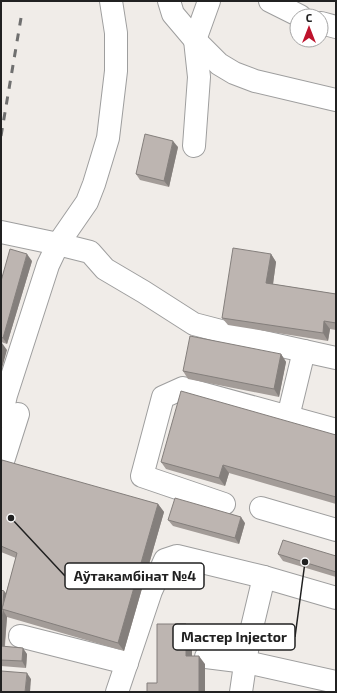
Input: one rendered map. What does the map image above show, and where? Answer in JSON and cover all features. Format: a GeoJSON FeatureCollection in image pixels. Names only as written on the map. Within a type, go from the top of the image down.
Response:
{"type":"FeatureCollection","features":[{"type":"Feature","properties":{"kind":"lane"},"geometry":{"type":"LineString","coordinates":[[1,457],[4,458],[10,416],[6,395],[48,265],[58,244],[87,202],[108,138],[116,71],[116,33],[111,1]]}},
{"type":"Feature","properties":{"kind":"lane"},"geometry":{"type":"LineString","coordinates":[[169,1],[173,14],[195,40],[219,64],[234,73],[255,81],[336,100]]}},
{"type":"Feature","properties":{"kind":"lane"},"geometry":{"type":"LineString","coordinates":[[194,146],[199,77],[195,40],[209,1]]}},
{"type":"Feature","properties":{"kind":"lane"},"geometry":{"type":"LineString","coordinates":[[270,1],[289,10]]}},
{"type":"Feature","properties":{"kind":"lane"},"geometry":{"type":"LineString","coordinates":[[1,232],[90,252],[105,269],[194,324],[259,341],[336,358]]}},
{"type":"Feature","properties":{"kind":"lane"},"geometry":{"type":"LineString","coordinates":[[288,417],[304,351]]}},
{"type":"Feature","properties":{"kind":"lane"},"geometry":{"type":"LineString","coordinates":[[224,504],[142,476],[163,397],[183,388],[336,430]]}},
{"type":"Feature","properties":{"kind":"lane"},"geometry":{"type":"LineString","coordinates":[[260,508],[336,530]]}},
{"type":"Feature","properties":{"kind":"lane"},"geometry":{"type":"LineString","coordinates":[[117,692],[151,591],[166,560],[177,556],[264,577],[336,598]]}},
{"type":"Feature","properties":{"kind":"lane"},"geometry":{"type":"LineString","coordinates":[[241,692],[248,644],[264,577]]}},
{"type":"Feature","properties":{"kind":"lane"},"geometry":{"type":"LineString","coordinates":[[20,636],[127,663]]}},
{"type":"Feature","properties":{"kind":"lane"},"geometry":{"type":"LineString","coordinates":[[206,656],[246,662],[336,682]]}},
{"type":"Feature","properties":{"kind":"building"},"geometry":{"type":"Polygon","coordinates":[[[145,134],[173,141],[164,181],[136,174],[145,134]]]}},
{"type":"Feature","properties":{"kind":"building"},"geometry":{"type":"Polygon","coordinates":[[[233,248],[271,254],[266,283],[336,294],[336,323],[324,321],[323,333],[222,318],[233,248]]]}},
{"type":"Feature","properties":{"kind":"building"},"geometry":{"type":"Polygon","coordinates":[[[10,249],[27,254],[3,338],[1,337],[1,281],[10,249]]]}},
{"type":"Feature","properties":{"kind":"building"},"geometry":{"type":"Polygon","coordinates":[[[190,336],[281,354],[274,389],[183,371],[190,336]]]}},
{"type":"Feature","properties":{"kind":"building"},"geometry":{"type":"Polygon","coordinates":[[[181,391],[336,435],[336,497],[223,465],[219,478],[161,462],[181,391]]]}},
{"type":"Feature","properties":{"kind":"building"},"geometry":{"type":"Polygon","coordinates":[[[2,460],[158,504],[118,643],[2,609],[17,553],[1,546],[2,460]]]}},
{"type":"Feature","properties":{"kind":"building"},"geometry":{"type":"Polygon","coordinates":[[[175,498],[241,517],[235,538],[168,520],[175,498]]]}},
{"type":"Feature","properties":{"kind":"building"},"geometry":{"type":"Polygon","coordinates":[[[283,540],[336,556],[336,572],[278,554],[283,540]]]}},
{"type":"Feature","properties":{"kind":"building"},"geometry":{"type":"Polygon","coordinates":[[[1,590],[4,591],[1,632],[1,590]]]}},
{"type":"Feature","properties":{"kind":"building"},"geometry":{"type":"Polygon","coordinates":[[[157,624],[186,624],[186,656],[199,656],[199,692],[147,692],[147,683],[157,683],[157,624]]]}},
{"type":"Feature","properties":{"kind":"building"},"geometry":{"type":"Polygon","coordinates":[[[1,646],[23,648],[22,661],[1,660],[1,646]]]}},
{"type":"Feature","properties":{"kind":"building"},"geometry":{"type":"Polygon","coordinates":[[[1,671],[27,673],[25,692],[1,692],[1,671]]]}},
{"type":"Feature","properties":{"kind":"railway"},"geometry":{"type":"LineString","coordinates":[[1,136],[21,18]]}},
{"type":"Feature","properties":{"kind":"place","name":"Аўтакамбінат №4"},"geometry":{"type":"Point","coordinates":[11,518]}},
{"type":"Feature","properties":{"kind":"place","name":"Мастер Injector"},"geometry":{"type":"Point","coordinates":[305,562]}}]}
